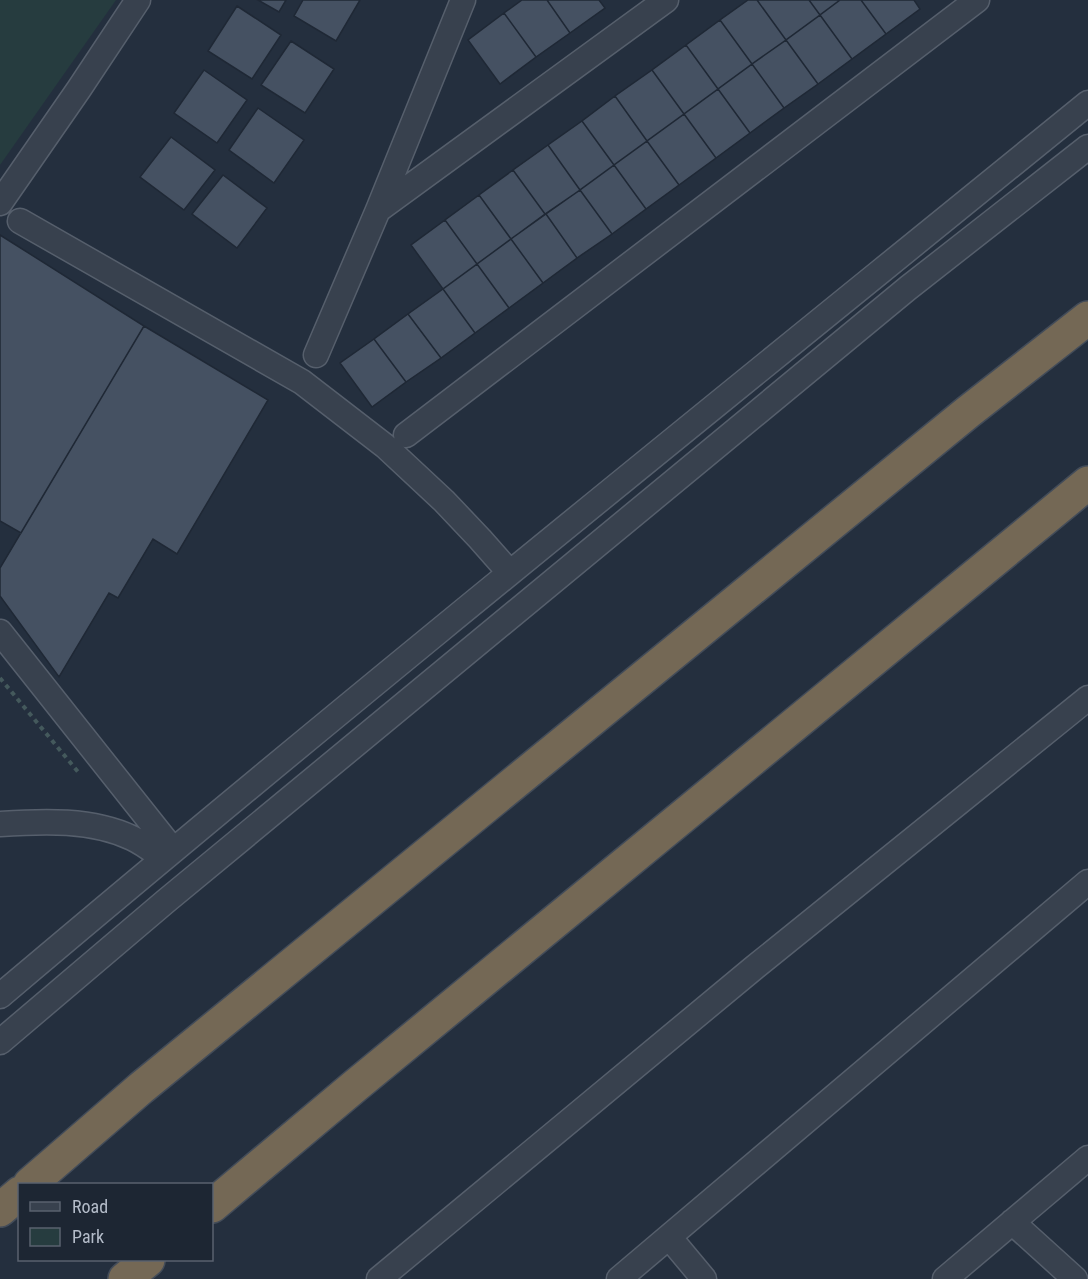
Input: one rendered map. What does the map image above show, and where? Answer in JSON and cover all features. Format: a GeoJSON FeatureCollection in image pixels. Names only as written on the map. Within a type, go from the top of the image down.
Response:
{"type":"FeatureCollection","features":[{"type":"Feature","properties":{"kind":"highway"},"geometry":{"type":"LineString","coordinates":[[32,1183],[159,1073],[950,427],[1088,318]]}},
{"type":"Feature","properties":{"kind":"highway"},"geometry":{"type":"LineString","coordinates":[[213,1205],[373,1070],[1088,483]]}},
{"type":"Feature","properties":{"kind":"highway"},"geometry":{"type":"LineString","coordinates":[[0,1210],[18,1195]]}},
{"type":"Feature","properties":{"kind":"highway"},"geometry":{"type":"LineString","coordinates":[[125,1279],[147,1261]]}},
{"type":"Feature","properties":{"kind":"street"},"geometry":{"type":"LineString","coordinates":[[1,200],[80,89],[138,0]]}},
{"type":"Feature","properties":{"kind":"street"},"geometry":{"type":"LineString","coordinates":[[316,355],[378,210],[463,0]]}},
{"type":"Feature","properties":{"kind":"street"},"geometry":{"type":"LineString","coordinates":[[378,210],[666,0]]}},
{"type":"Feature","properties":{"kind":"street"},"geometry":{"type":"LineString","coordinates":[[406,435],[977,0]]}},
{"type":"Feature","properties":{"kind":"street"},"geometry":{"type":"LineString","coordinates":[[0,996],[168,854],[510,573],[1088,103]]}},
{"type":"Feature","properties":{"kind":"street"},"geometry":{"type":"LineString","coordinates":[[0,1042],[166,900],[908,288],[1088,147]]}},
{"type":"Feature","properties":{"kind":"street"},"geometry":{"type":"LineString","coordinates":[[20,221],[302,382],[386,446],[444,501],[510,573]]}},
{"type":"Feature","properties":{"kind":"street"},"geometry":{"type":"LineString","coordinates":[[0,632],[168,854]]}},
{"type":"Feature","properties":{"kind":"street"},"geometry":{"type":"LineString","coordinates":[[379,1279],[754,967],[1088,698]]}},
{"type":"Feature","properties":{"kind":"street"},"geometry":{"type":"LineString","coordinates":[[0,824],[88,825],[113,830],[168,854]]}},
{"type":"Feature","properties":{"kind":"street"},"geometry":{"type":"LineString","coordinates":[[619,1279],[1088,882]]}},
{"type":"Feature","properties":{"kind":"street"},"geometry":{"type":"LineString","coordinates":[[945,1279],[1088,1158]]}},
{"type":"Feature","properties":{"kind":"street"},"geometry":{"type":"LineString","coordinates":[[1012,1222],[1075,1279]]}},
{"type":"Feature","properties":{"kind":"street"},"geometry":{"type":"LineString","coordinates":[[669,1237],[704,1279]]}},
{"type":"Feature","properties":{"kind":"path"},"geometry":{"type":"LineString","coordinates":[[0,678],[82,776]]}},
{"type":"Feature","properties":{"kind":"green space"},"geometry":{"type":"Polygon","coordinates":[[[0,0],[116,0],[0,165],[0,0]]]}},
{"type":"Feature","properties":{"kind":"building"},"geometry":{"type":"Polygon","coordinates":[[[258,0],[286,0],[279,12],[258,0]]]}},
{"type":"Feature","properties":{"kind":"building"},"geometry":{"type":"Polygon","coordinates":[[[303,0],[360,0],[336,41],[294,16],[303,0]]]}},
{"type":"Feature","properties":{"kind":"building"},"geometry":{"type":"Polygon","coordinates":[[[522,0],[547,0],[570,33],[536,57],[504,13],[522,0]]]}},
{"type":"Feature","properties":{"kind":"building"},"geometry":{"type":"Polygon","coordinates":[[[547,0],[599,0],[605,8],[570,33],[547,0]]]}},
{"type":"Feature","properties":{"kind":"building"},"geometry":{"type":"Polygon","coordinates":[[[748,0],[757,0],[786,40],[752,64],[720,20],[748,0]]]}},
{"type":"Feature","properties":{"kind":"building"},"geometry":{"type":"Polygon","coordinates":[[[757,0],[809,0],[820,15],[786,40],[757,0]]]}},
{"type":"Feature","properties":{"kind":"building"},"geometry":{"type":"Polygon","coordinates":[[[809,0],[840,0],[820,15],[809,0]]]}},
{"type":"Feature","properties":{"kind":"building"},"geometry":{"type":"Polygon","coordinates":[[[840,0],[861,0],[886,34],[852,59],[820,15],[840,0]]]}},
{"type":"Feature","properties":{"kind":"building"},"geometry":{"type":"Polygon","coordinates":[[[861,0],[914,0],[920,9],[886,34],[861,0]]]}},
{"type":"Feature","properties":{"kind":"building"},"geometry":{"type":"Polygon","coordinates":[[[237,6],[281,35],[252,79],[208,51],[237,6]]]}},
{"type":"Feature","properties":{"kind":"building"},"geometry":{"type":"Polygon","coordinates":[[[504,13],[536,57],[500,84],[468,40],[504,13]]]}},
{"type":"Feature","properties":{"kind":"building"},"geometry":{"type":"Polygon","coordinates":[[[820,15],[852,59],[818,84],[786,40],[820,15]]]}},
{"type":"Feature","properties":{"kind":"building"},"geometry":{"type":"Polygon","coordinates":[[[720,20],[752,64],[718,89],[686,45],[720,20]]]}},
{"type":"Feature","properties":{"kind":"building"},"geometry":{"type":"Polygon","coordinates":[[[786,40],[818,84],[784,108],[752,64],[786,40]]]}},
{"type":"Feature","properties":{"kind":"building"},"geometry":{"type":"Polygon","coordinates":[[[291,41],[334,69],[305,113],[261,85],[291,41]]]}},
{"type":"Feature","properties":{"kind":"building"},"geometry":{"type":"Polygon","coordinates":[[[686,45],[718,89],[684,114],[652,70],[686,45]]]}},
{"type":"Feature","properties":{"kind":"building"},"geometry":{"type":"Polygon","coordinates":[[[752,64],[784,108],[750,133],[718,89],[752,64]]]}},
{"type":"Feature","properties":{"kind":"building"},"geometry":{"type":"Polygon","coordinates":[[[204,70],[247,100],[217,143],[174,113],[204,70]]]}},
{"type":"Feature","properties":{"kind":"building"},"geometry":{"type":"Polygon","coordinates":[[[652,70],[684,114],[647,141],[615,96],[652,70]]]}},
{"type":"Feature","properties":{"kind":"building"},"geometry":{"type":"Polygon","coordinates":[[[718,89],[750,133],[716,158],[684,114],[718,89]]]}},
{"type":"Feature","properties":{"kind":"building"},"geometry":{"type":"Polygon","coordinates":[[[615,96],[647,141],[614,165],[582,121],[615,96]]]}},
{"type":"Feature","properties":{"kind":"building"},"geometry":{"type":"Polygon","coordinates":[[[258,108],[304,140],[274,183],[229,150],[258,108]]]}},
{"type":"Feature","properties":{"kind":"building"},"geometry":{"type":"Polygon","coordinates":[[[684,114],[716,158],[679,185],[647,141],[684,114]]]}},
{"type":"Feature","properties":{"kind":"building"},"geometry":{"type":"Polygon","coordinates":[[[582,121],[614,165],[580,190],[548,145],[582,121]]]}},
{"type":"Feature","properties":{"kind":"building"},"geometry":{"type":"Polygon","coordinates":[[[171,137],[215,170],[184,210],[140,177],[171,137]]]}},
{"type":"Feature","properties":{"kind":"building"},"geometry":{"type":"Polygon","coordinates":[[[647,141],[679,185],[646,209],[614,165],[647,141]]]}},
{"type":"Feature","properties":{"kind":"building"},"geometry":{"type":"Polygon","coordinates":[[[548,145],[580,190],[545,214],[513,170],[548,145]]]}},
{"type":"Feature","properties":{"kind":"building"},"geometry":{"type":"Polygon","coordinates":[[[614,165],[646,209],[612,234],[580,190],[614,165]]]}},
{"type":"Feature","properties":{"kind":"building"},"geometry":{"type":"Polygon","coordinates":[[[513,170],[545,214],[511,239],[479,195],[513,170]]]}},
{"type":"Feature","properties":{"kind":"building"},"geometry":{"type":"Polygon","coordinates":[[[223,175],[267,208],[237,248],[192,214],[223,175]]]}},
{"type":"Feature","properties":{"kind":"building"},"geometry":{"type":"Polygon","coordinates":[[[580,190],[612,234],[577,258],[546,214],[580,190]]]}},
{"type":"Feature","properties":{"kind":"building"},"geometry":{"type":"Polygon","coordinates":[[[479,195],[511,239],[477,264],[445,220],[479,195]]]}},
{"type":"Feature","properties":{"kind":"building"},"geometry":{"type":"Polygon","coordinates":[[[546,214],[577,258],[543,283],[511,239],[546,214]]]}},
{"type":"Feature","properties":{"kind":"building"},"geometry":{"type":"Polygon","coordinates":[[[445,220],[477,264],[443,289],[411,245],[445,220]]]}},
{"type":"Feature","properties":{"kind":"building"},"geometry":{"type":"Polygon","coordinates":[[[0,235],[144,326],[21,533],[0,521],[0,235]]]}},
{"type":"Feature","properties":{"kind":"building"},"geometry":{"type":"Polygon","coordinates":[[[511,239],[543,283],[509,308],[477,264],[511,239]]]}},
{"type":"Feature","properties":{"kind":"building"},"geometry":{"type":"Polygon","coordinates":[[[477,264],[509,308],[475,333],[443,289],[477,264]]]}},
{"type":"Feature","properties":{"kind":"building"},"geometry":{"type":"Polygon","coordinates":[[[443,289],[475,333],[441,358],[408,314],[443,289]]]}},
{"type":"Feature","properties":{"kind":"building"},"geometry":{"type":"Polygon","coordinates":[[[408,314],[441,358],[406,382],[374,339],[408,314]]]}},
{"type":"Feature","properties":{"kind":"building"},"geometry":{"type":"Polygon","coordinates":[[[144,326],[268,400],[177,554],[153,539],[118,598],[109,593],[59,677],[0,596],[0,568],[144,326]]]}},
{"type":"Feature","properties":{"kind":"building"},"geometry":{"type":"Polygon","coordinates":[[[374,339],[406,382],[372,407],[340,363],[374,339]]]}}]}
